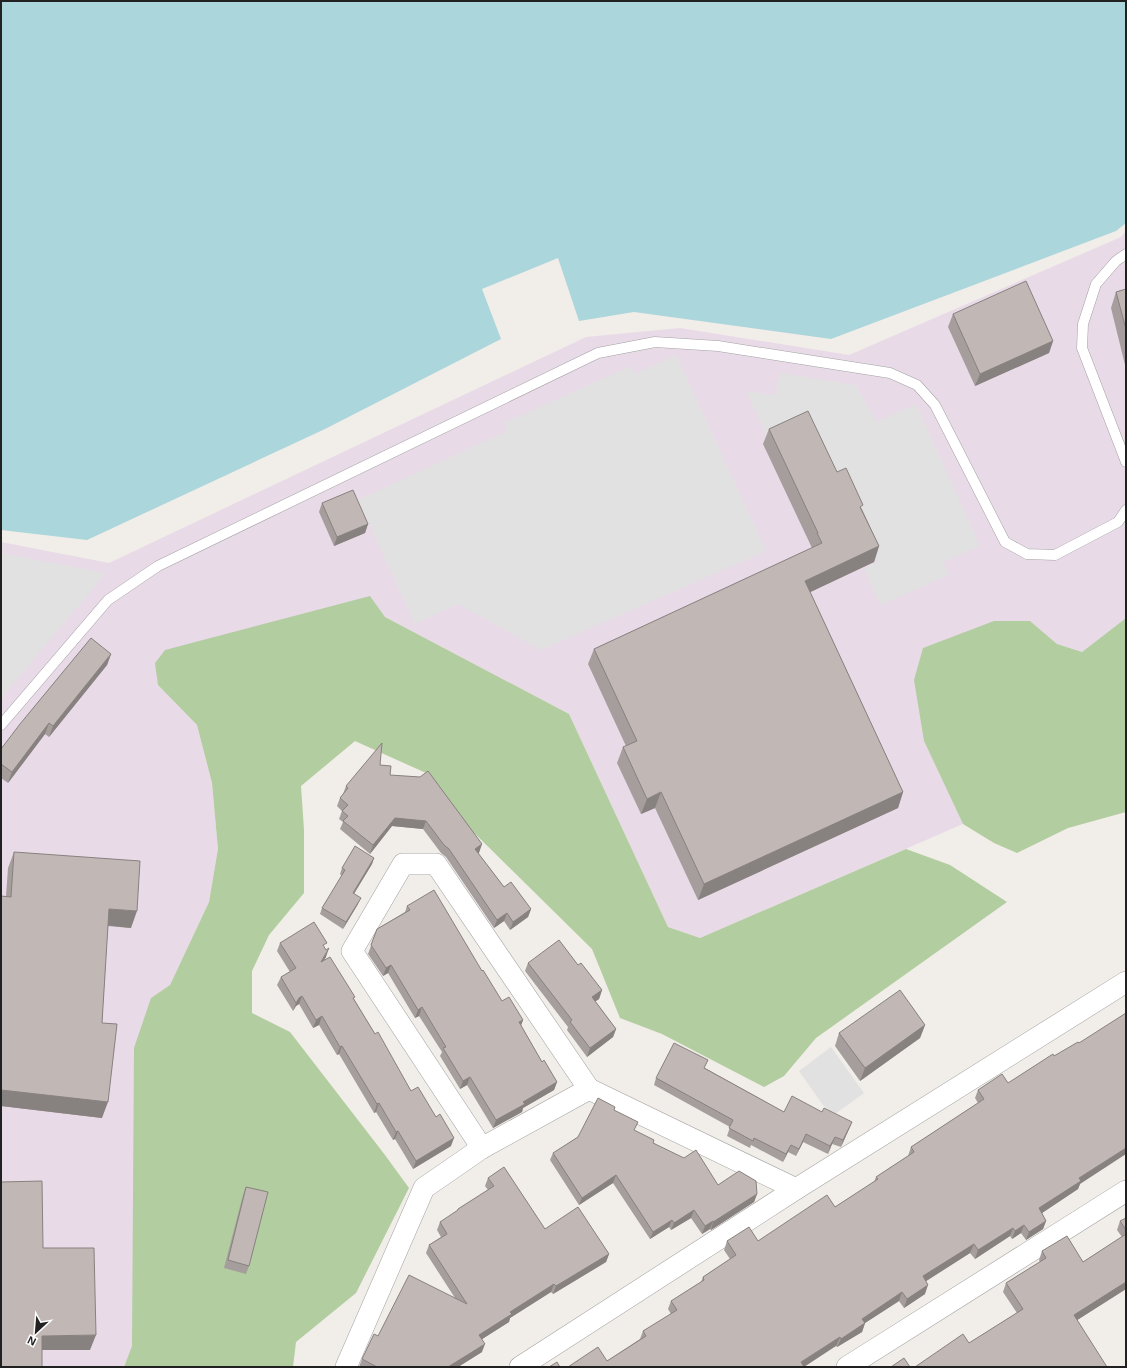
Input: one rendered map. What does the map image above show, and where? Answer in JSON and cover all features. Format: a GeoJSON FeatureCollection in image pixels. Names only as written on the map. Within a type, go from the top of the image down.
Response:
{"type":"FeatureCollection","features":[{"type":"Feature","properties":{"kind":"street"},"geometry":{"type":"LineString","coordinates":[[482,1148],[352,951],[403,864],[436,864],[589,1089],[796,1189]]}},
{"type":"Feature","properties":{"kind":"street"},"geometry":{"type":"LineString","coordinates":[[520,1367],[796,1189],[1126,982]]}},
{"type":"Feature","properties":{"kind":"street"},"geometry":{"type":"LineString","coordinates":[[346,1367],[424,1188],[482,1148],[589,1089]]}},
{"type":"Feature","properties":{"kind":"street"},"geometry":{"type":"LineString","coordinates":[[846,1367],[1126,1191]]}},
{"type":"Feature","properties":{"kind":"lane"},"geometry":{"type":"LineString","coordinates":[[1126,254],[1116,261],[1096,284],[1082,324],[1082,348],[1126,462]]}},
{"type":"Feature","properties":{"kind":"lane"},"geometry":{"type":"LineString","coordinates":[[1,725],[108,600],[158,566],[598,353],[655,342],[718,346],[890,373],[917,385],[935,405],[1005,542],[1027,554],[1055,555],[1118,522],[1126,510]]}},
{"type":"Feature","properties":{"kind":"shaded area"},"geometry":{"type":"Polygon","coordinates":[[[1126,231],[1126,618],[1082,652],[1057,644],[1030,621],[924,741],[963,824],[700,938],[668,927],[569,714],[385,617],[370,597],[158,685],[197,725],[212,783],[218,849],[209,902],[170,985],[151,998],[132,1346],[124,1367],[1,1367],[1,542],[109,563],[586,337],[680,328],[849,355],[1121,237],[1126,231]]]}},
{"type":"Feature","properties":{"kind":"shaded area"},"geometry":{"type":"Polygon","coordinates":[[[676,355],[766,551],[541,650],[458,604],[415,624],[358,500],[507,431],[504,423],[631,366],[635,374],[676,355]]]}},
{"type":"Feature","properties":{"kind":"shaded area"},"geometry":{"type":"Polygon","coordinates":[[[780,373],[856,385],[876,422],[916,404],[980,546],[943,562],[949,575],[880,605],[864,569],[878,562],[840,478],[768,439],[746,391],[775,395],[780,373]]]}},
{"type":"Feature","properties":{"kind":"shaded area"},"geometry":{"type":"Polygon","coordinates":[[[1,553],[106,573],[1,698],[1,553]]]}},
{"type":"Feature","properties":{"kind":"shaded area"},"geometry":{"type":"Polygon","coordinates":[[[831,1047],[864,1093],[835,1114],[823,1105],[799,1071],[831,1047]]]}},
{"type":"Feature","properties":{"kind":"green space"},"geometry":{"type":"Polygon","coordinates":[[[370,596],[385,617],[569,714],[668,927],[700,938],[906,849],[950,865],[1007,902],[816,1038],[784,1076],[764,1087],[662,1034],[620,1018],[592,949],[451,810],[426,773],[355,741],[301,786],[304,830],[304,893],[269,935],[252,971],[252,1013],[290,1032],[409,1188],[356,1293],[296,1342],[293,1367],[124,1367],[132,1346],[134,1048],[151,998],[170,985],[209,902],[218,849],[212,783],[197,725],[158,685],[155,663],[165,650],[370,596]]]}},
{"type":"Feature","properties":{"kind":"green space"},"geometry":{"type":"Polygon","coordinates":[[[1126,618],[1126,812],[1068,828],[1017,853],[994,843],[963,824],[924,741],[914,680],[923,648],[994,621],[1030,621],[1057,644],[1082,652],[1126,618]]]}},
{"type":"Feature","properties":{"kind":"water"},"geometry":{"type":"Polygon","coordinates":[[[1,1],[1126,1],[1126,223],[1116,231],[831,339],[634,312],[579,321],[558,258],[482,289],[501,339],[325,429],[87,540],[1,530],[1,1]]]}},
{"type":"Feature","properties":{"kind":"building"},"geometry":{"type":"Polygon","coordinates":[[[1026,281],[1053,341],[980,374],[953,314],[1026,281]]]}},
{"type":"Feature","properties":{"kind":"building"},"geometry":{"type":"Polygon","coordinates":[[[1126,289],[1126,329],[1116,292],[1126,289]]]}},
{"type":"Feature","properties":{"kind":"building"},"geometry":{"type":"Polygon","coordinates":[[[808,411],[837,472],[846,468],[863,505],[860,507],[879,546],[805,581],[903,792],[704,884],[661,792],[647,799],[623,747],[637,741],[594,649],[822,543],[769,429],[808,411]]]}},
{"type":"Feature","properties":{"kind":"building"},"geometry":{"type":"Polygon","coordinates":[[[353,490],[368,524],[337,537],[322,503],[353,490]]]}},
{"type":"Feature","properties":{"kind":"building"},"geometry":{"type":"Polygon","coordinates":[[[91,638],[111,654],[53,726],[49,723],[12,772],[1,764],[1,749],[91,638]]]}},
{"type":"Feature","properties":{"kind":"building"},"geometry":{"type":"Polygon","coordinates":[[[382,743],[380,765],[391,766],[390,775],[420,777],[428,771],[482,844],[475,849],[504,887],[511,882],[531,909],[513,922],[507,913],[497,920],[449,849],[444,845],[426,821],[395,818],[373,845],[343,821],[348,816],[342,811],[348,805],[340,798],[348,788],[346,786],[382,743]]]}},
{"type":"Feature","properties":{"kind":"building"},"geometry":{"type":"Polygon","coordinates":[[[355,846],[374,858],[353,893],[361,898],[346,922],[322,908],[345,870],[342,868],[355,846]]]}},
{"type":"Feature","properties":{"kind":"building"},"geometry":{"type":"Polygon","coordinates":[[[14,852],[140,861],[137,911],[109,909],[102,1023],[117,1024],[108,1102],[1,1090],[1,896],[11,897],[14,852]]]}},
{"type":"Feature","properties":{"kind":"building"},"geometry":{"type":"Polygon","coordinates":[[[434,890],[482,971],[483,970],[502,1001],[509,997],[523,1020],[519,1022],[542,1062],[544,1060],[557,1082],[523,1102],[525,1104],[496,1120],[470,1077],[463,1081],[443,1048],[446,1047],[422,1007],[418,1010],[391,965],[386,968],[371,945],[377,929],[410,910],[407,906],[434,890]]]}},
{"type":"Feature","properties":{"kind":"building"},"geometry":{"type":"Polygon","coordinates":[[[314,922],[327,943],[323,945],[326,950],[329,948],[321,962],[330,957],[355,997],[353,998],[375,1034],[378,1032],[411,1091],[418,1087],[436,1117],[440,1114],[454,1138],[416,1161],[398,1131],[396,1132],[379,1103],[377,1104],[342,1046],[340,1047],[322,1016],[316,1020],[302,996],[296,1003],[281,977],[296,968],[280,943],[314,922]]]}},
{"type":"Feature","properties":{"kind":"building"},"geometry":{"type":"Polygon","coordinates":[[[559,940],[578,965],[581,963],[602,990],[592,997],[616,1029],[590,1048],[570,1022],[572,1020],[528,963],[559,940]]]}},
{"type":"Feature","properties":{"kind":"building"},"geometry":{"type":"Polygon","coordinates":[[[900,990],[925,1025],[865,1068],[839,1033],[900,990]]]}},
{"type":"Feature","properties":{"kind":"building"},"geometry":{"type":"Polygon","coordinates":[[[1126,1013],[1126,1148],[1079,1178],[1081,1181],[1039,1208],[1046,1221],[1029,1232],[1024,1225],[1015,1231],[1013,1228],[978,1250],[974,1244],[923,1276],[928,1285],[907,1299],[902,1292],[862,1319],[865,1323],[801,1362],[804,1367],[568,1367],[598,1347],[607,1361],[646,1336],[643,1331],[677,1310],[671,1301],[704,1280],[703,1277],[736,1255],[727,1241],[749,1227],[758,1241],[827,1195],[835,1207],[878,1179],[876,1177],[914,1152],[911,1147],[984,1099],[978,1090],[1002,1074],[1008,1083],[1053,1054],[1054,1056],[1078,1042],[1079,1043],[1126,1013]]]}},
{"type":"Feature","properties":{"kind":"building"},"geometry":{"type":"Polygon","coordinates":[[[674,1043],[708,1060],[704,1068],[784,1112],[792,1096],[822,1112],[824,1108],[852,1122],[843,1140],[835,1137],[830,1146],[806,1134],[799,1149],[791,1145],[786,1154],[754,1138],[753,1141],[729,1128],[733,1120],[656,1078],[674,1043]]]}},
{"type":"Feature","properties":{"kind":"building"},"geometry":{"type":"Polygon","coordinates":[[[598,1098],[615,1107],[614,1110],[638,1122],[634,1130],[654,1140],[653,1143],[684,1158],[696,1150],[718,1185],[739,1171],[756,1181],[757,1194],[705,1226],[694,1210],[674,1223],[672,1220],[653,1232],[616,1175],[582,1198],[553,1153],[578,1137],[598,1098]]]}},
{"type":"Feature","properties":{"kind":"building"},"geometry":{"type":"Polygon","coordinates":[[[504,1167],[545,1229],[578,1207],[609,1254],[556,1286],[554,1284],[510,1312],[512,1314],[479,1335],[485,1344],[448,1367],[377,1367],[362,1359],[374,1334],[378,1336],[409,1275],[467,1304],[429,1245],[447,1234],[440,1222],[494,1186],[488,1178],[504,1167]]]}},
{"type":"Feature","properties":{"kind":"building"},"geometry":{"type":"Polygon","coordinates":[[[42,1181],[43,1248],[94,1248],[96,1335],[42,1336],[42,1367],[1,1367],[1,1182],[42,1181]]]}},
{"type":"Feature","properties":{"kind":"building"},"geometry":{"type":"Polygon","coordinates":[[[246,1187],[268,1192],[249,1266],[228,1260],[246,1187]]]}},
{"type":"Feature","properties":{"kind":"building"},"geometry":{"type":"Polygon","coordinates":[[[1126,1218],[1126,1230],[1120,1221],[1126,1218]]]}},
{"type":"Feature","properties":{"kind":"building"},"geometry":{"type":"Polygon","coordinates":[[[1126,1234],[1126,1282],[1074,1315],[1107,1367],[915,1367],[963,1334],[969,1343],[1023,1309],[1006,1283],[1046,1258],[1042,1251],[1067,1236],[1083,1262],[1126,1234]]]}},
{"type":"Feature","properties":{"kind":"building"},"geometry":{"type":"Polygon","coordinates":[[[904,1358],[910,1367],[891,1367],[904,1358]]]}},
{"type":"Feature","properties":{"kind":"building"},"geometry":{"type":"Polygon","coordinates":[[[557,1362],[560,1367],[549,1367],[557,1362]]]}}]}
